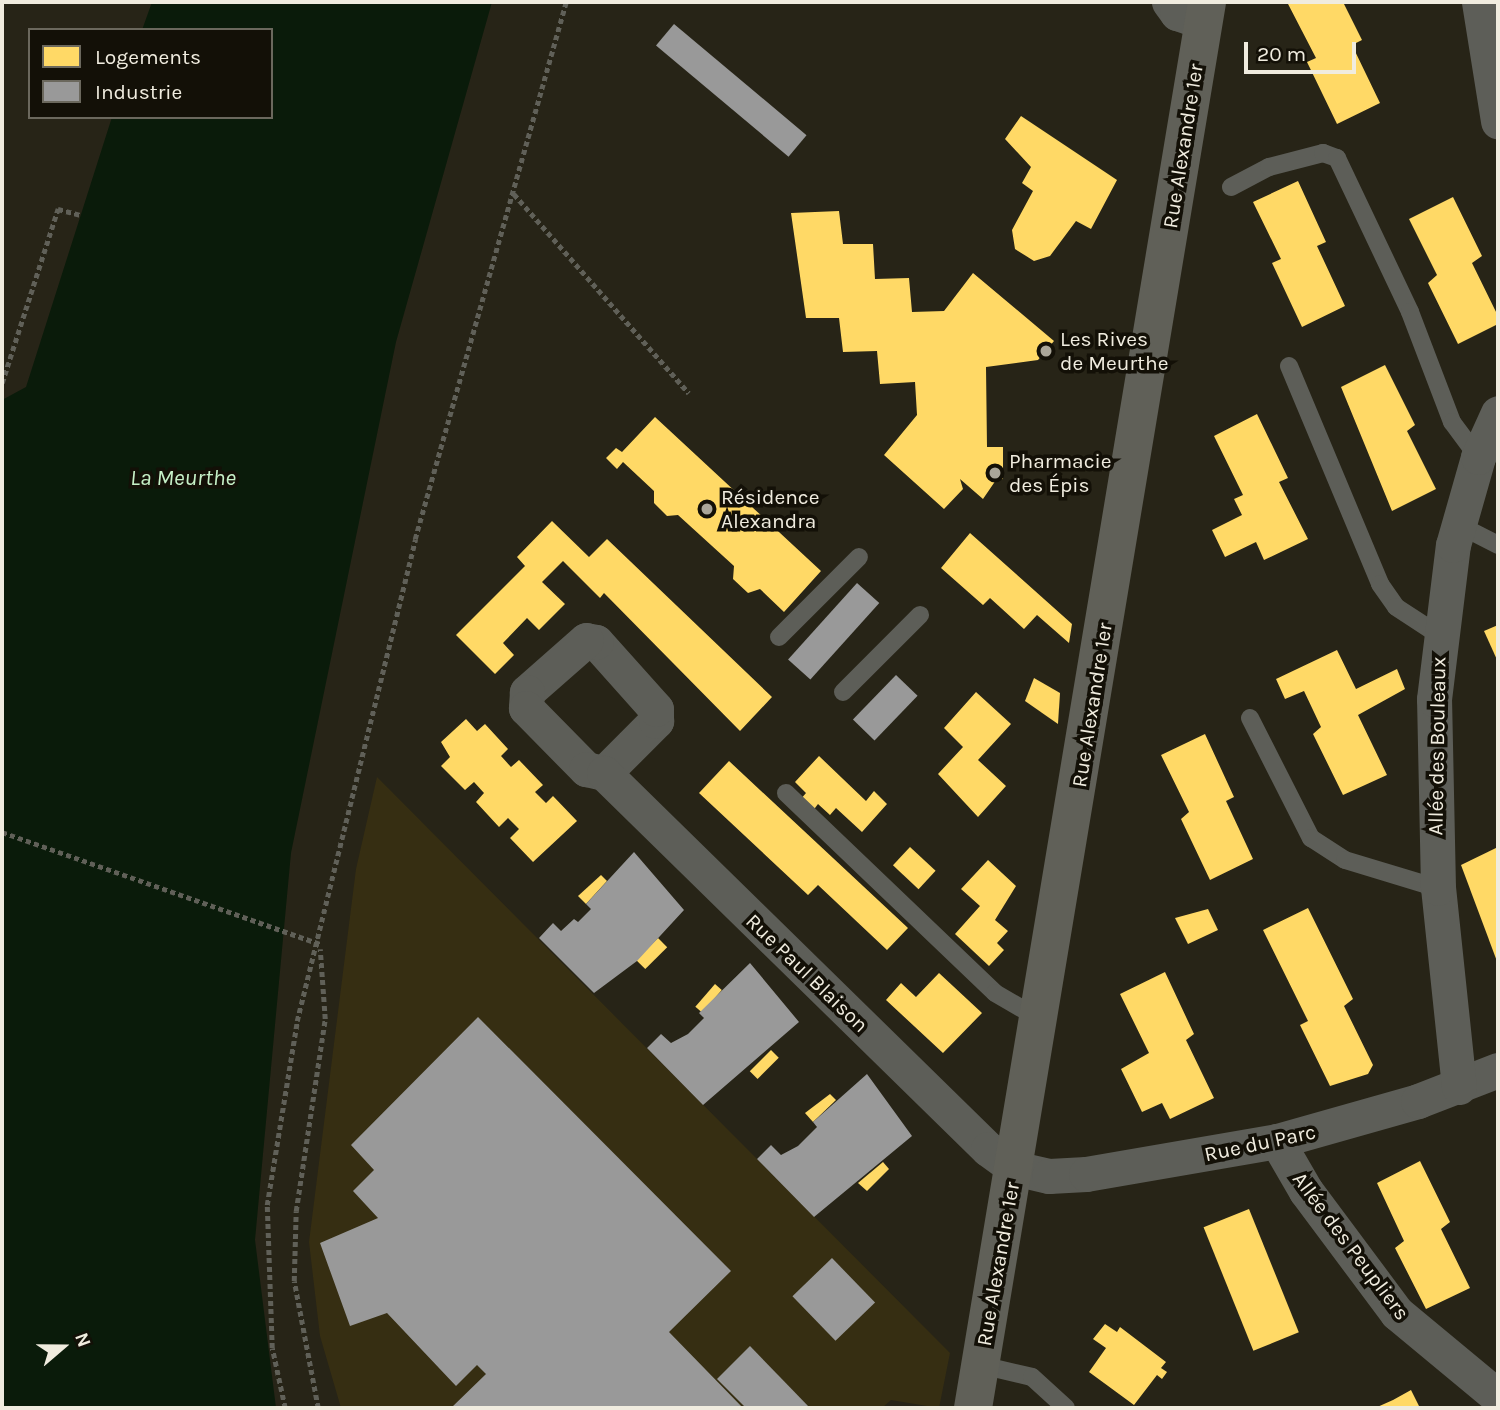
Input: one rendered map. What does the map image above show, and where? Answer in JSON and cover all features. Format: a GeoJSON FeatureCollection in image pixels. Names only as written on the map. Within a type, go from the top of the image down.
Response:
{"type":"FeatureCollection","features":[{"type":"Feature","properties":{"kind":"main road","name":"Rue Alexandre 1er"},"geometry":{"type":"LineString","coordinates":[[974,1408],[1205,12]]}},
{"type":"Feature","properties":{"kind":"street"},"geometry":{"type":"LineString","coordinates":[[1169,2],[1177,13],[1205,12]]}},
{"type":"Feature","properties":{"kind":"street"},"geometry":{"type":"LineString","coordinates":[[1479,2],[1498,121]]}},
{"type":"Feature","properties":{"kind":"street","name":"Allée des Bouleaux"},"geometry":{"type":"LineString","coordinates":[[1459,1087],[1438,888],[1439,635],[1459,524],[1478,457],[1498,413]]}},
{"type":"Feature","properties":{"kind":"street","name":"Rue Paul Blaison"},"geometry":{"type":"LineString","coordinates":[[604,773],[988,1149],[1014,1168]]}},
{"type":"Feature","properties":{"kind":"street","name":"Rue du Parc"},"geometry":{"type":"LineString","coordinates":[[1014,1168],[1049,1176],[1086,1174],[1277,1141],[1459,1087],[1498,1070]]}},
{"type":"Feature","properties":{"kind":"street","name":"Allée des Peupliers"},"geometry":{"type":"LineString","coordinates":[[1277,1141],[1397,1313],[1498,1399]]}},
{"type":"Feature","properties":{"kind":"lane"},"geometry":{"type":"LineString","coordinates":[[1231,187],[1269,167],[1323,153],[1337,158],[1410,312],[1452,422],[1478,457]]}},
{"type":"Feature","properties":{"kind":"lane"},"geometry":{"type":"LineString","coordinates":[[1289,366],[1380,584],[1396,607],[1439,635]]}},
{"type":"Feature","properties":{"kind":"lane"},"geometry":{"type":"LineString","coordinates":[[1459,524],[1498,545]]}},
{"type":"Feature","properties":{"kind":"lane"},"geometry":{"type":"LineString","coordinates":[[779,637],[859,557]]}},
{"type":"Feature","properties":{"kind":"lane"},"geometry":{"type":"LineString","coordinates":[[843,692],[920,615]]}},
{"type":"Feature","properties":{"kind":"lane"},"geometry":{"type":"LineString","coordinates":[[1250,718],[1311,838],[1345,860],[1438,888]]}},
{"type":"Feature","properties":{"kind":"lane"},"geometry":{"type":"LineString","coordinates":[[786,793],[995,993],[1040,1020]]}},
{"type":"Feature","properties":{"kind":"lane"},"geometry":{"type":"LineString","coordinates":[[981,1365],[1032,1377],[1066,1408]]}},
{"type":"Feature","properties":{"kind":"lane"},"geometry":{"type":"LineString","coordinates":[[1495,1408],[1498,1399]]}},
{"type":"Feature","properties":{"kind":"path"},"geometry":{"type":"LineString","coordinates":[[285,1408],[271,1335],[267,1205],[298,1021],[320,944],[415,539],[566,2]]}},
{"type":"Feature","properties":{"kind":"path"},"geometry":{"type":"LineString","coordinates":[[514,194],[689,393]]}},
{"type":"Feature","properties":{"kind":"path"},"geometry":{"type":"LineString","coordinates":[[2,383],[58,209],[80,215]]}},
{"type":"Feature","properties":{"kind":"path"},"geometry":{"type":"LineString","coordinates":[[2,832],[320,944]]}},
{"type":"Feature","properties":{"kind":"path"},"geometry":{"type":"LineString","coordinates":[[318,1408],[294,1282],[296,1211],[325,1018],[320,944]]}},
{"type":"Feature","properties":{"kind":"shaded area"},"geometry":{"type":"Polygon","coordinates":[[[377,777],[950,1353],[939,1408],[891,1400],[882,1408],[341,1408],[320,1336],[309,1242],[356,869],[377,777]]]}},
{"type":"Feature","properties":{"kind":"water","name":"La Meurthe"},"geometry":{"type":"Polygon","coordinates":[[[152,2],[492,2],[396,342],[291,853],[255,1240],[276,1408],[2,1408],[2,400],[26,387],[111,119],[273,119],[273,28],[143,28],[152,2]]]}},
{"type":"Feature","properties":{"kind":"building: Logements"},"geometry":{"type":"Polygon","coordinates":[[[1287,2],[1343,2],[1362,40],[1352,45],[1380,103],[1337,124],[1307,62],[1316,58],[1287,2]]]}},
{"type":"Feature","properties":{"kind":"building: Logements"},"geometry":{"type":"Polygon","coordinates":[[[1021,116],[1117,180],[1091,229],[1076,221],[1050,256],[1034,261],[1015,249],[1012,230],[1033,191],[1022,183],[1031,167],[1005,139],[1021,116]]]}},
{"type":"Feature","properties":{"kind":"building: Logements"},"geometry":{"type":"Polygon","coordinates":[[[1298,181],[1326,242],[1317,246],[1345,306],[1302,327],[1272,263],[1281,259],[1253,202],[1298,181]]]}},
{"type":"Feature","properties":{"kind":"building: Logements"},"geometry":{"type":"Polygon","coordinates":[[[1453,197],[1482,256],[1472,263],[1498,316],[1498,324],[1458,344],[1428,283],[1437,275],[1409,219],[1453,197]]]}},
{"type":"Feature","properties":{"kind":"building: Logements"},"geometry":{"type":"Polygon","coordinates":[[[839,211],[843,244],[873,244],[875,279],[909,278],[912,312],[944,311],[973,273],[1054,341],[1038,360],[986,367],[987,447],[1003,447],[1003,479],[996,480],[983,499],[960,479],[963,489],[944,509],[884,455],[917,415],[915,382],[880,384],[877,351],[843,352],[839,318],[806,318],[791,213],[839,211]]]}},
{"type":"Feature","properties":{"kind":"building: Logements"},"geometry":{"type":"Polygon","coordinates":[[[1385,365],[1415,425],[1407,431],[1436,489],[1392,511],[1341,387],[1385,365]]]}},
{"type":"Feature","properties":{"kind":"building: Logements"},"geometry":{"type":"Polygon","coordinates":[[[1257,414],[1288,478],[1279,482],[1308,539],[1264,560],[1256,542],[1225,557],[1212,530],[1242,515],[1234,499],[1243,495],[1214,436],[1257,414]]]}},
{"type":"Feature","properties":{"kind":"building: Logements","name":"Résidence Alexandra"},"geometry":{"type":"Polygon","coordinates":[[[655,417],[821,571],[784,612],[760,589],[748,593],[733,579],[734,566],[678,515],[667,516],[654,503],[654,491],[623,462],[617,469],[606,458],[616,448],[622,452],[655,417]]]}},
{"type":"Feature","properties":{"kind":"building: Logements"},"geometry":{"type":"Polygon","coordinates":[[[552,521],[589,557],[607,539],[772,697],[740,731],[604,593],[600,598],[563,561],[542,582],[565,604],[539,630],[527,618],[503,643],[514,655],[495,674],[456,635],[525,566],[517,557],[552,521]]]}},
{"type":"Feature","properties":{"kind":"building: Logements"},"geometry":{"type":"Polygon","coordinates":[[[970,533],[1072,624],[1069,643],[1037,615],[1024,629],[990,598],[983,605],[941,568],[970,533]]]}},
{"type":"Feature","properties":{"kind":"building: Logements"},"geometry":{"type":"Polygon","coordinates":[[[1498,625],[1498,662],[1484,631],[1498,625]]]}},
{"type":"Feature","properties":{"kind":"building: Logements"},"geometry":{"type":"Polygon","coordinates":[[[1337,650],[1356,689],[1397,669],[1405,689],[1358,715],[1387,775],[1343,795],[1313,734],[1321,727],[1304,691],[1285,699],[1276,679],[1337,650]]]}},
{"type":"Feature","properties":{"kind":"building: Logements"},"geometry":{"type":"Polygon","coordinates":[[[1034,678],[1060,693],[1058,724],[1025,701],[1034,678]]]}},
{"type":"Feature","properties":{"kind":"building: Logements"},"geometry":{"type":"Polygon","coordinates":[[[976,692],[1011,724],[978,760],[1006,786],[978,817],[938,774],[963,747],[944,728],[976,692]]]}},
{"type":"Feature","properties":{"kind":"building: Logements"},"geometry":{"type":"Polygon","coordinates":[[[466,719],[477,731],[485,724],[508,749],[501,756],[511,767],[519,760],[543,785],[535,792],[546,803],[553,796],[577,821],[533,862],[510,838],[519,829],[508,818],[499,827],[476,802],[484,793],[474,782],[465,790],[441,766],[450,757],[441,742],[466,719]]]}},
{"type":"Feature","properties":{"kind":"building: Logements"},"geometry":{"type":"Polygon","coordinates":[[[1205,734],[1234,797],[1226,801],[1253,859],[1210,880],[1181,819],[1189,812],[1161,755],[1205,734]]]}},
{"type":"Feature","properties":{"kind":"building: Logements"},"geometry":{"type":"Polygon","coordinates":[[[819,756],[866,801],[874,791],[887,804],[862,832],[836,808],[830,815],[818,804],[812,812],[800,800],[806,793],[795,782],[819,756]]]}},
{"type":"Feature","properties":{"kind":"building: Logements"},"geometry":{"type":"Polygon","coordinates":[[[729,761],[908,928],[887,950],[818,885],[808,895],[699,793],[729,761]]]}},
{"type":"Feature","properties":{"kind":"building: Logements"},"geometry":{"type":"Polygon","coordinates":[[[910,847],[936,871],[919,889],[893,865],[910,847]]]}},
{"type":"Feature","properties":{"kind":"building: Logements"},"geometry":{"type":"Polygon","coordinates":[[[1498,847],[1498,964],[1461,865],[1498,847]]]}},
{"type":"Feature","properties":{"kind":"building: Logements"},"geometry":{"type":"Polygon","coordinates":[[[988,860],[1016,886],[995,920],[1008,931],[997,943],[1004,950],[989,966],[955,934],[980,906],[961,889],[988,860]]]}},
{"type":"Feature","properties":{"kind":"building: Logements"},"geometry":{"type":"Polygon","coordinates":[[[601,875],[607,881],[586,904],[578,896],[601,875]]]}},
{"type":"Feature","properties":{"kind":"building: Logements"},"geometry":{"type":"Polygon","coordinates":[[[1308,908],[1353,999],[1344,1006],[1373,1065],[1368,1074],[1330,1086],[1300,1025],[1308,1021],[1263,930],[1308,908]]]}},
{"type":"Feature","properties":{"kind":"building: Logements"},"geometry":{"type":"Polygon","coordinates":[[[1208,909],[1218,930],[1188,944],[1175,918],[1208,909]]]}},
{"type":"Feature","properties":{"kind":"building: Logements"},"geometry":{"type":"Polygon","coordinates":[[[658,938],[667,947],[645,969],[636,960],[658,938]]]}},
{"type":"Feature","properties":{"kind":"building: Logements"},"geometry":{"type":"Polygon","coordinates":[[[1165,972],[1194,1034],[1186,1040],[1214,1098],[1170,1119],[1162,1103],[1142,1112],[1121,1069],[1149,1053],[1120,994],[1165,972]]]}},
{"type":"Feature","properties":{"kind":"building: Logements"},"geometry":{"type":"Polygon","coordinates":[[[939,973],[982,1013],[943,1053],[886,1000],[901,983],[916,997],[939,973]]]}},
{"type":"Feature","properties":{"kind":"building: Logements"},"geometry":{"type":"Polygon","coordinates":[[[715,984],[722,990],[702,1013],[695,1007],[715,984]]]}},
{"type":"Feature","properties":{"kind":"building: Logements"},"geometry":{"type":"Polygon","coordinates":[[[771,1050],[779,1058],[758,1079],[750,1071],[771,1050]]]}},
{"type":"Feature","properties":{"kind":"building: Logements"},"geometry":{"type":"Polygon","coordinates":[[[830,1094],[836,1100],[813,1122],[805,1113],[830,1094]]]}},
{"type":"Feature","properties":{"kind":"building: Logements"},"geometry":{"type":"Polygon","coordinates":[[[1420,1161],[1450,1222],[1441,1229],[1470,1288],[1426,1309],[1395,1248],[1404,1241],[1377,1183],[1420,1161]]]}},
{"type":"Feature","properties":{"kind":"building: Logements"},"geometry":{"type":"Polygon","coordinates":[[[883,1162],[889,1169],[867,1191],[858,1183],[883,1162]]]}},
{"type":"Feature","properties":{"kind":"building: Logements"},"geometry":{"type":"Polygon","coordinates":[[[1249,1209],[1299,1332],[1253,1351],[1204,1227],[1249,1209]]]}},
{"type":"Feature","properties":{"kind":"building: Logements"},"geometry":{"type":"Polygon","coordinates":[[[1105,1324],[1117,1332],[1120,1327],[1166,1362],[1161,1368],[1167,1372],[1162,1379],[1157,1375],[1134,1405],[1089,1372],[1106,1348],[1093,1339],[1105,1324]]]}},
{"type":"Feature","properties":{"kind":"building: Logements"},"geometry":{"type":"Polygon","coordinates":[[[1411,1390],[1420,1408],[1375,1408],[1393,1400],[1411,1390]]]}},
{"type":"Feature","properties":{"kind":"building: Industrie"},"geometry":{"type":"Polygon","coordinates":[[[674,24],[807,135],[789,157],[656,45],[674,24]]]}},
{"type":"Feature","properties":{"kind":"building: Industrie"},"geometry":{"type":"Polygon","coordinates":[[[857,583],[879,603],[810,680],[788,660],[857,583]]]}},
{"type":"Feature","properties":{"kind":"building: Industrie"},"geometry":{"type":"Polygon","coordinates":[[[896,675],[918,696],[875,740],[853,720],[896,675]]]}},
{"type":"Feature","properties":{"kind":"building: Industrie"},"geometry":{"type":"Polygon","coordinates":[[[634,852],[684,910],[637,961],[594,993],[539,938],[553,923],[561,931],[574,919],[578,922],[591,909],[586,904],[634,852]]]}},
{"type":"Feature","properties":{"kind":"building: Industrie"},"geometry":{"type":"Polygon","coordinates":[[[750,963],[799,1022],[703,1105],[647,1048],[661,1034],[671,1043],[688,1034],[704,1018],[699,1013],[750,963]]]}},
{"type":"Feature","properties":{"kind":"building: Industrie"},"geometry":{"type":"Polygon","coordinates":[[[478,1017],[731,1271],[669,1332],[743,1408],[451,1408],[486,1374],[477,1365],[456,1386],[387,1313],[350,1326],[320,1243],[378,1218],[353,1191],[374,1170],[351,1145],[478,1017]]]}},
{"type":"Feature","properties":{"kind":"building: Industrie"},"geometry":{"type":"Polygon","coordinates":[[[867,1074],[912,1136],[814,1217],[757,1159],[771,1145],[781,1155],[798,1146],[817,1127],[813,1122],[867,1074]]]}},
{"type":"Feature","properties":{"kind":"building: Industrie"},"geometry":{"type":"Polygon","coordinates":[[[832,1258],[875,1303],[836,1341],[792,1296],[832,1258]]]}},
{"type":"Feature","properties":{"kind":"building: Industrie"},"geometry":{"type":"Polygon","coordinates":[[[750,1346],[810,1408],[746,1408],[717,1379],[750,1346]]]}},
{"type":"Feature","properties":{"kind":"place","name":"Les Rives de Meurthe"},"geometry":{"type":"Point","coordinates":[1046,351]}},
{"type":"Feature","properties":{"kind":"place","name":"Pharmacie des Épis"},"geometry":{"type":"Point","coordinates":[995,473]}},
{"type":"Feature","properties":{"kind":"place","name":"Résidence Alexandra"},"geometry":{"type":"Point","coordinates":[707,509]}}]}
